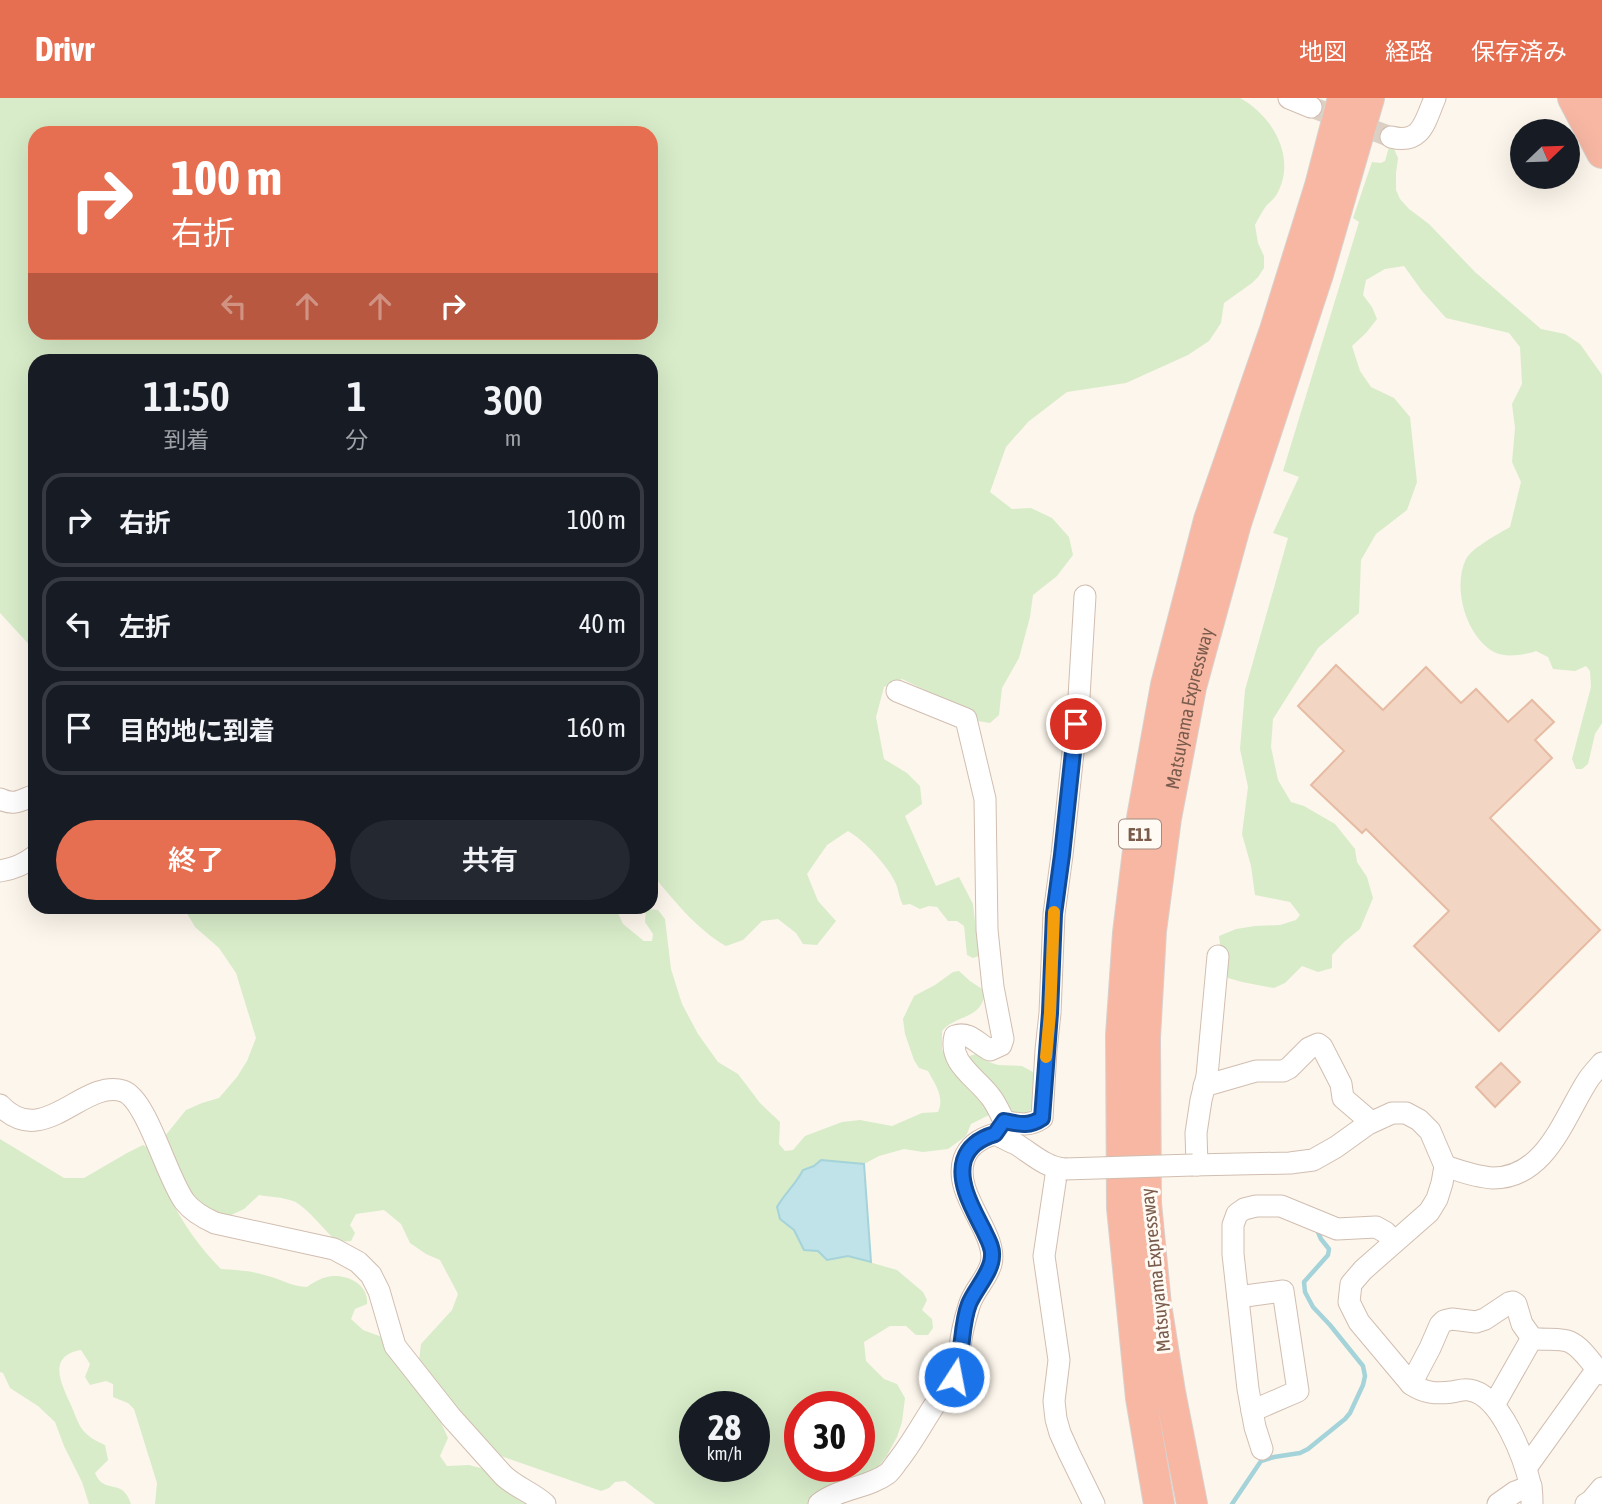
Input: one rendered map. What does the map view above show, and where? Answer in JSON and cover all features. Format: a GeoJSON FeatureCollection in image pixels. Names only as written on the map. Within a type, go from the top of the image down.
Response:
{"type":"FeatureCollection","features":[{"type":"Feature","properties":{"kind":"highway","name":"Matsuyama Expressway"},"geometry":{"type":"LineString","coordinates":[[1159,1504],[1141,1398],[1122,1208],[1121,1035],[1128,933],[1142,818],[1166,685],[1209,520],[1275,330],[1321,186],[1343,98]]}},
{"type":"Feature","properties":{"kind":"highway","name":"Matsuyama Expressway"},"geometry":{"type":"LineString","coordinates":[[1192,1504],[1156,1305],[1146,1203],[1145,1038],[1153,918],[1166,818],[1191,687],[1236,523],[1318,274],[1369,98]]}},
{"type":"Feature","properties":{"kind":"highway"},"geometry":{"type":"LineString","coordinates":[[1573,98],[1602,153]]}},
{"type":"Feature","properties":{"kind":"highway"},"geometry":{"type":"LineString","coordinates":[[1597,98],[1602,108]]}},
{"type":"Feature","properties":{"kind":"street"},"geometry":{"type":"LineString","coordinates":[[1289,98],[1311,107]]}},
{"type":"Feature","properties":{"kind":"street"},"geometry":{"type":"LineString","coordinates":[[1391,137],[1402,140],[1420,132],[1434,98]]}},
{"type":"Feature","properties":{"kind":"street"},"geometry":{"type":"LineString","coordinates":[[819,1504],[828,1497],[887,1474],[914,1439],[954,1377],[960,1364],[960,1345],[969,1305],[990,1268],[993,1255],[963,1178],[962,1165],[966,1153],[973,1144],[1000,1127],[1036,1123],[1042,1118],[1054,914],[1079,697],[1085,596]]}},
{"type":"Feature","properties":{"kind":"street"},"geometry":{"type":"LineString","coordinates":[[897,691],[966,719],[985,799],[987,930],[993,987],[1003,1039],[1001,1045],[990,1050],[961,1033],[954,1036],[953,1044],[958,1060],[991,1096],[1000,1127],[1061,1169],[1303,1162],[1322,1156],[1371,1122],[1392,1113],[1406,1113],[1419,1120],[1430,1130],[1445,1166],[1437,1199],[1429,1212],[1394,1241],[1351,1284],[1349,1302],[1359,1322],[1410,1384],[1431,1393],[1470,1390],[1494,1405],[1504,1421],[1530,1486]]}},
{"type":"Feature","properties":{"kind":"street"},"geometry":{"type":"LineString","coordinates":[[0,799],[9,803],[28,798]]}},
{"type":"Feature","properties":{"kind":"street"},"geometry":{"type":"LineString","coordinates":[[0,871],[28,862]]}},
{"type":"Feature","properties":{"kind":"street"},"geometry":{"type":"LineString","coordinates":[[1195,1165],[1196,1133],[1209,1064],[1217,956]]}},
{"type":"Feature","properties":{"kind":"street"},"geometry":{"type":"LineString","coordinates":[[1204,1086],[1256,1071],[1283,1071],[1308,1048],[1318,1044],[1339,1080],[1343,1098],[1371,1122]]}},
{"type":"Feature","properties":{"kind":"street"},"geometry":{"type":"LineString","coordinates":[[1445,1166],[1490,1178],[1524,1170],[1544,1153],[1589,1078],[1602,1063]]}},
{"type":"Feature","properties":{"kind":"street"},"geometry":{"type":"LineString","coordinates":[[0,1104],[17,1117],[33,1120],[51,1116],[96,1094],[109,1090],[124,1091],[136,1102],[149,1124],[176,1188],[185,1203],[198,1215],[215,1223],[334,1249],[358,1262],[371,1275],[379,1291],[396,1346],[407,1363],[451,1418],[503,1475],[545,1504]]}},
{"type":"Feature","properties":{"kind":"street"},"geometry":{"type":"LineString","coordinates":[[1061,1169],[1044,1256],[1059,1360],[1056,1419],[1069,1454],[1094,1504]]}},
{"type":"Feature","properties":{"kind":"street"},"geometry":{"type":"LineString","coordinates":[[1262,1449],[1248,1389],[1233,1254],[1233,1225],[1237,1214],[1256,1206],[1281,1206],[1337,1228],[1376,1227],[1394,1241]]}},
{"type":"Feature","properties":{"kind":"street"},"geometry":{"type":"LineString","coordinates":[[1238,1297],[1283,1291],[1298,1391],[1252,1411]]}},
{"type":"Feature","properties":{"kind":"street"},"geometry":{"type":"LineString","coordinates":[[1410,1384],[1444,1321],[1452,1319],[1476,1322],[1513,1302],[1522,1324],[1532,1338],[1569,1341],[1599,1371],[1530,1486],[1515,1492],[1498,1504]]}},
{"type":"Feature","properties":{"kind":"street"},"geometry":{"type":"LineString","coordinates":[[1494,1405],[1532,1338]]}},
{"type":"Feature","properties":{"kind":"street"},"geometry":{"type":"LineString","coordinates":[[1586,1504],[1602,1488]]}},
{"type":"Feature","properties":{"kind":"green space"},"geometry":{"type":"Polygon","coordinates":[[[0,98],[1240,98],[1263,116],[1278,139],[1283,153],[1283,180],[1277,194],[1255,225],[1258,243],[1264,256],[1264,268],[1252,283],[1224,303],[1221,323],[1209,341],[1188,355],[1126,383],[1067,392],[1028,422],[1006,447],[990,492],[1012,509],[1031,508],[1052,518],[1069,537],[1073,555],[1057,576],[1033,595],[1019,658],[1002,688],[999,715],[990,723],[978,721],[966,710],[902,679],[884,687],[876,717],[884,759],[907,773],[920,786],[922,804],[905,816],[936,886],[959,877],[973,904],[979,956],[973,958],[967,955],[964,926],[957,921],[948,921],[937,907],[920,909],[910,904],[903,905],[888,870],[868,847],[848,831],[827,845],[807,874],[818,901],[836,921],[817,945],[803,944],[796,933],[778,919],[762,921],[743,940],[726,946],[695,922],[658,881],[658,354],[28,354],[28,643],[0,613],[0,98]]]}},
{"type":"Feature","properties":{"kind":"green space"},"geometry":{"type":"Polygon","coordinates":[[[1389,147],[1394,149],[1398,158],[1396,190],[1409,209],[1429,224],[1475,272],[1541,329],[1565,334],[1580,344],[1602,375],[1602,723],[1595,734],[1588,764],[1582,769],[1576,769],[1572,759],[1591,687],[1590,671],[1586,666],[1575,671],[1553,669],[1548,657],[1536,651],[1515,655],[1494,652],[1476,635],[1469,623],[1461,597],[1462,571],[1466,559],[1479,546],[1510,527],[1521,482],[1512,462],[1515,428],[1512,404],[1522,384],[1520,347],[1509,333],[1446,318],[1404,266],[1385,269],[1366,280],[1363,295],[1377,319],[1352,346],[1360,371],[1371,387],[1394,398],[1410,417],[1417,482],[1407,510],[1376,534],[1361,560],[1359,613],[1318,648],[1273,719],[1271,747],[1278,780],[1291,802],[1304,806],[1335,824],[1355,849],[1357,862],[1367,877],[1373,898],[1360,929],[1332,955],[1332,968],[1318,972],[1302,966],[1285,983],[1274,988],[1228,978],[1219,936],[1236,929],[1280,925],[1296,920],[1300,915],[1290,902],[1255,895],[1251,866],[1242,834],[1248,787],[1240,749],[1245,690],[1288,538],[1273,533],[1299,477],[1283,471],[1359,222],[1353,218],[1372,162],[1385,161],[1389,147]]]}},
{"type":"Feature","properties":{"kind":"green space"},"geometry":{"type":"Polygon","coordinates":[[[658,910],[665,919],[671,969],[682,1004],[698,1034],[718,1062],[738,1074],[760,1103],[780,1122],[779,1144],[785,1151],[793,1150],[805,1136],[842,1122],[860,1120],[892,1126],[922,1113],[938,1112],[938,1091],[928,1071],[919,1068],[914,1060],[903,1019],[914,996],[959,971],[985,991],[983,1000],[974,1012],[942,1031],[942,1050],[949,1059],[976,1054],[998,1065],[1022,1066],[1033,1072],[1038,1104],[1027,1113],[991,1114],[971,1124],[966,1136],[948,1149],[923,1152],[904,1149],[879,1156],[864,1164],[821,1160],[803,1170],[777,1207],[780,1219],[794,1230],[805,1250],[818,1251],[827,1259],[848,1256],[897,1270],[923,1292],[927,1300],[922,1310],[932,1319],[933,1328],[928,1335],[916,1335],[906,1326],[890,1326],[864,1342],[866,1361],[884,1379],[897,1384],[905,1398],[902,1422],[886,1457],[875,1470],[875,1391],[784,1391],[784,1482],[855,1482],[810,1504],[655,1504],[625,1481],[615,1482],[601,1491],[501,1456],[434,1384],[419,1361],[421,1344],[452,1310],[458,1294],[440,1260],[410,1243],[401,1224],[384,1210],[356,1214],[350,1225],[355,1233],[351,1241],[337,1242],[309,1213],[293,1201],[259,1195],[244,1209],[229,1216],[207,1210],[186,1187],[165,1136],[186,1110],[219,1098],[247,1061],[256,1038],[236,973],[219,948],[195,927],[187,914],[618,914],[623,924],[644,941],[652,941],[653,934],[645,922],[646,914],[658,914],[658,910]]]}},
{"type":"Feature","properties":{"kind":"green space"},"geometry":{"type":"Polygon","coordinates":[[[0,1139],[64,1178],[84,1178],[143,1145],[150,1149],[163,1183],[187,1227],[221,1269],[257,1273],[307,1287],[333,1276],[346,1277],[357,1283],[365,1292],[367,1304],[355,1309],[351,1319],[363,1330],[382,1337],[439,1418],[448,1438],[440,1456],[447,1466],[469,1465],[484,1469],[529,1504],[155,1504],[157,1483],[134,1409],[128,1403],[113,1397],[113,1384],[106,1381],[90,1385],[85,1377],[90,1364],[81,1350],[70,1353],[60,1364],[63,1387],[82,1429],[105,1445],[108,1460],[95,1473],[99,1480],[123,1491],[131,1504],[89,1504],[55,1422],[38,1406],[10,1388],[0,1372],[0,1139]]]}},
{"type":"Feature","properties":{"kind":"water"},"geometry":{"type":"Polygon","coordinates":[[[821,1160],[864,1164],[871,1262],[848,1256],[827,1260],[818,1251],[804,1250],[794,1230],[780,1219],[777,1207],[780,1202],[803,1170],[821,1160]]]}},
{"type":"Feature","properties":{"kind":"building"},"geometry":{"type":"Polygon","coordinates":[[[1336,665],[1383,710],[1426,667],[1461,703],[1476,689],[1508,722],[1532,700],[1554,722],[1535,740],[1552,758],[1490,818],[1600,930],[1499,1031],[1414,946],[1449,911],[1366,829],[1362,833],[1311,785],[1344,751],[1298,706],[1336,665]]]}},
{"type":"Feature","properties":{"kind":"building"},"geometry":{"type":"Polygon","coordinates":[[[1501,1063],[1520,1082],[1495,1107],[1476,1087],[1501,1063]]]}},
{"type":"Feature","properties":{"kind":"waterway"},"geometry":{"type":"LineString","coordinates":[[1232,1504],[1261,1461],[1300,1453],[1345,1419],[1363,1385],[1363,1366],[1313,1307],[1305,1292],[1304,1282],[1328,1255],[1329,1249],[1317,1230]]}},
{"type":"Feature","properties":{"kind":"tunnel"},"geometry":{"type":"LineString","coordinates":[[1311,107],[1391,137]]}},
{"type":"Feature","properties":{"kind":"slow traffic"},"geometry":{"type":"LineString","coordinates":[[1046,1057],[1054,912]]}},
{"type":"Feature","properties":{"kind":"route"},"geometry":{"type":"LineString","coordinates":[[954,1377],[960,1364],[960,1345],[969,1305],[990,1268],[993,1255],[963,1178],[962,1165],[966,1153],[973,1144],[995,1134],[1004,1121],[1026,1125],[1036,1123],[1042,1118],[1054,914],[1076,724]]}}]}
